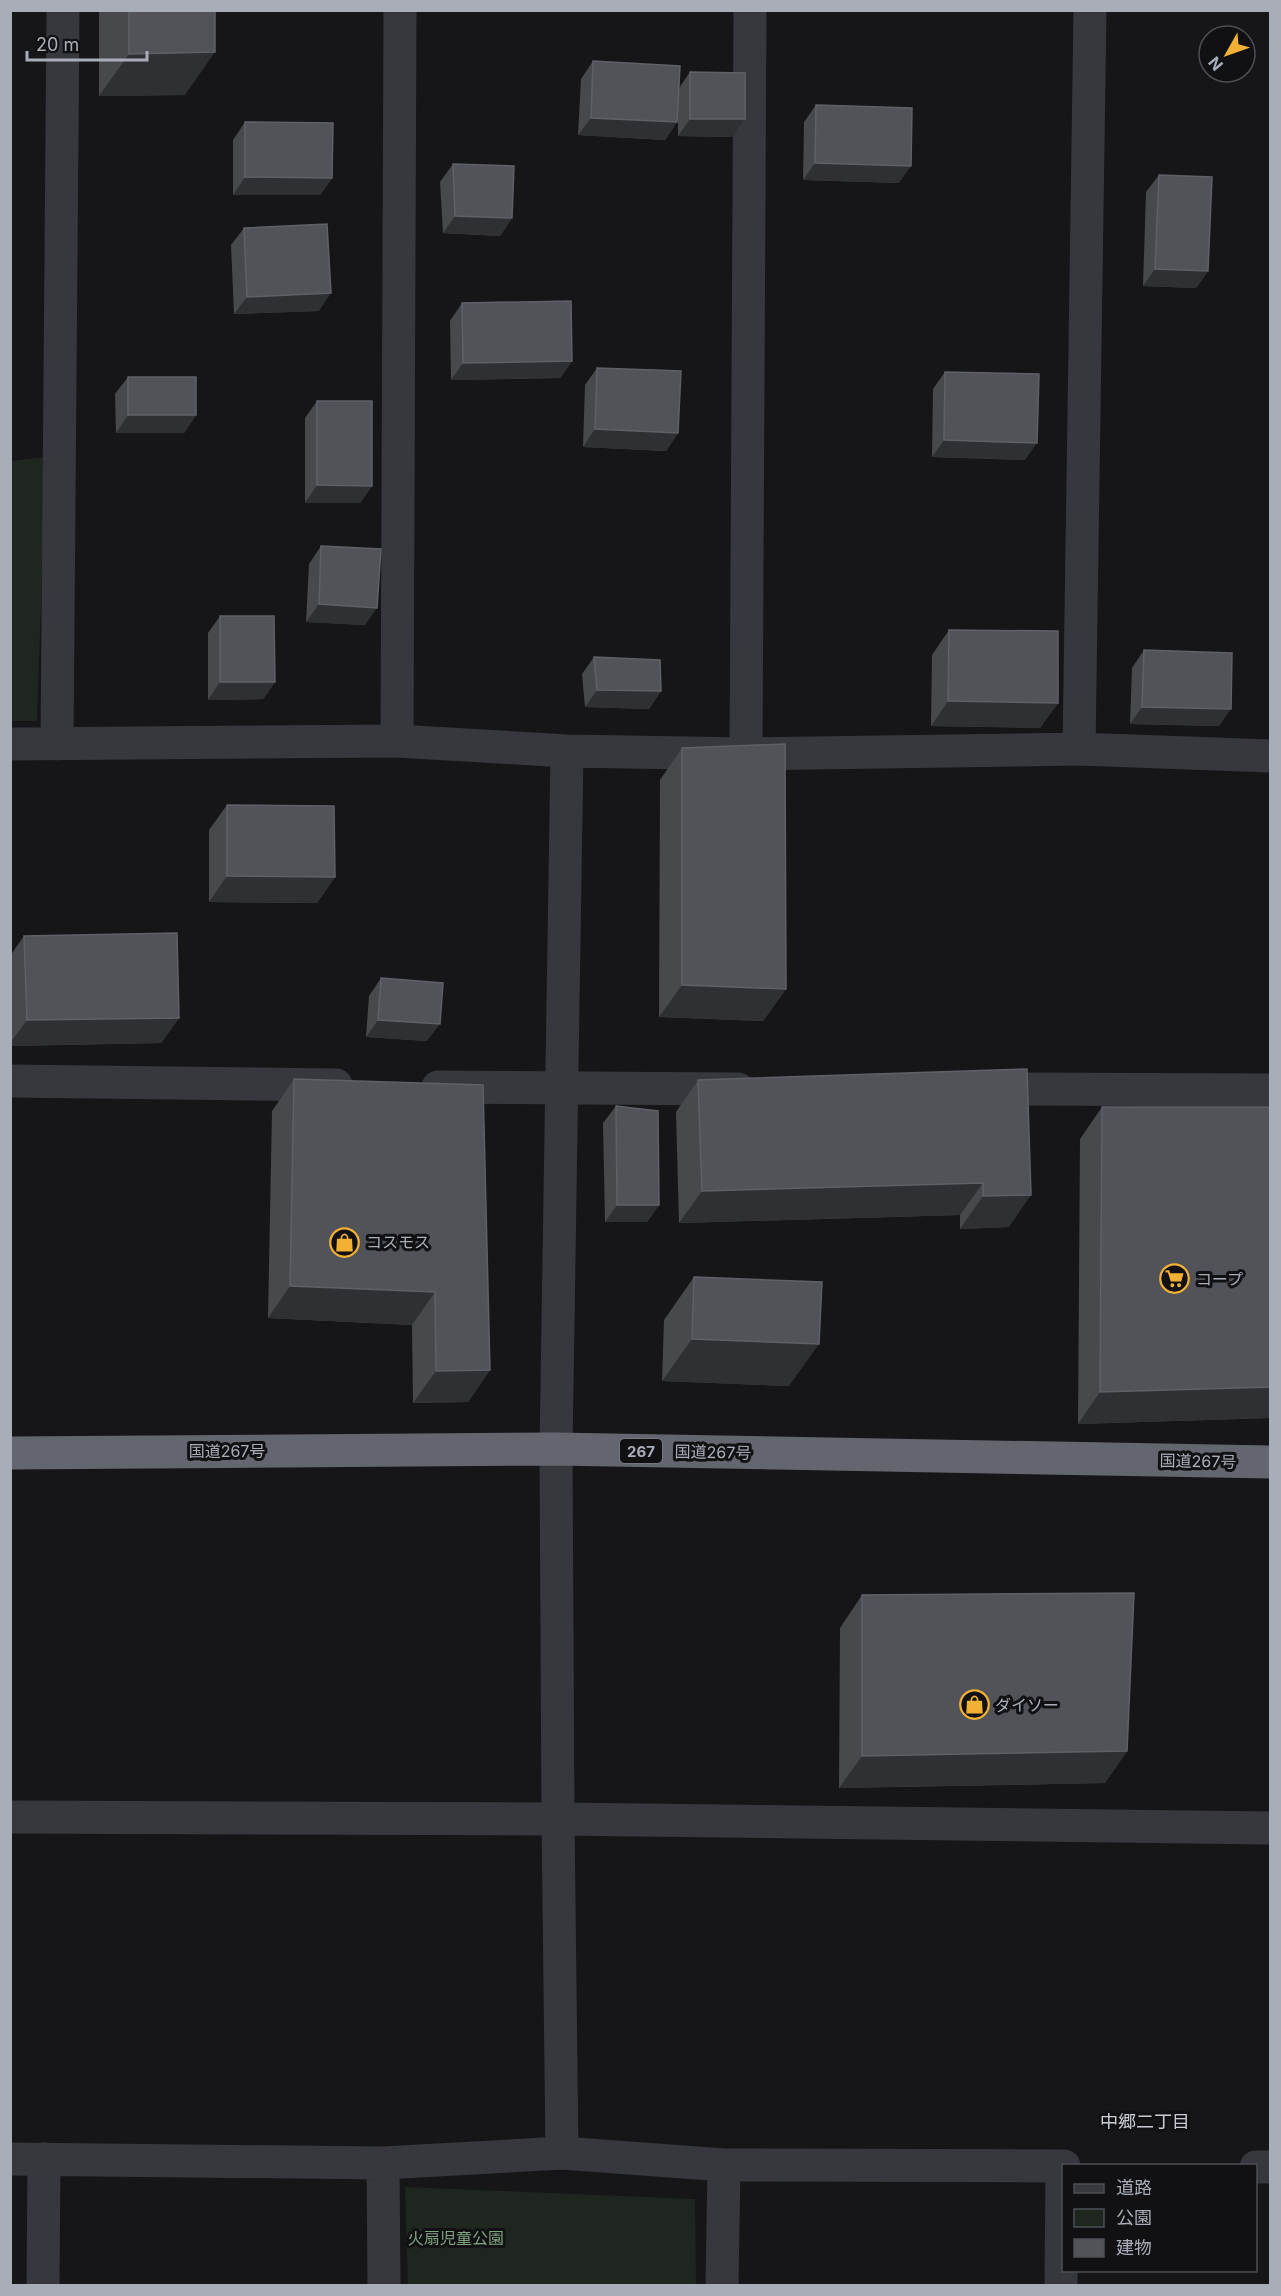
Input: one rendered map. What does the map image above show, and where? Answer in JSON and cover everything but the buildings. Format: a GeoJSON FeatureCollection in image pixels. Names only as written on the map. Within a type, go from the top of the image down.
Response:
{"type":"FeatureCollection","features":[{"type":"Feature","properties":{"kind":"highway","name":"国道267号"},"geometry":{"type":"LineString","coordinates":[[10,1453],[556,1449],[1270,1462]]}},
{"type":"Feature","properties":{"kind":"street"},"geometry":{"type":"LineString","coordinates":[[57,744],[63,10]]}},
{"type":"Feature","properties":{"kind":"street"},"geometry":{"type":"LineString","coordinates":[[397,741],[400,10]]}},
{"type":"Feature","properties":{"kind":"street"},"geometry":{"type":"LineString","coordinates":[[746,754],[750,10]]}},
{"type":"Feature","properties":{"kind":"street"},"geometry":{"type":"LineString","coordinates":[[1080,749],[1090,10]]}},
{"type":"Feature","properties":{"kind":"street"},"geometry":{"type":"LineString","coordinates":[[10,744],[397,741],[567,751],[746,754],[1080,749],[1270,756]]}},
{"type":"Feature","properties":{"kind":"street"},"geometry":{"type":"LineString","coordinates":[[562,2153],[556,1449],[567,751]]}},
{"type":"Feature","properties":{"kind":"street"},"geometry":{"type":"LineString","coordinates":[[10,1081],[369,1086]]}},
{"type":"Feature","properties":{"kind":"street"},"geometry":{"type":"LineString","coordinates":[[405,1086],[773,1089]]}},
{"type":"Feature","properties":{"kind":"street"},"geometry":{"type":"LineString","coordinates":[[951,1089],[1270,1090]]}},
{"type":"Feature","properties":{"kind":"street"},"geometry":{"type":"LineString","coordinates":[[10,1817],[558,1819],[1270,1828]]}},
{"type":"Feature","properties":{"kind":"street"},"geometry":{"type":"LineString","coordinates":[[10,2159],[383,2163],[562,2153],[724,2165],[1062,2166]]}},
{"type":"Feature","properties":{"kind":"street"},"geometry":{"type":"LineString","coordinates":[[43,2286],[44,2159]]}},
{"type":"Feature","properties":{"kind":"street"},"geometry":{"type":"LineString","coordinates":[[383,2163],[384,2286]]}},
{"type":"Feature","properties":{"kind":"street"},"geometry":{"type":"LineString","coordinates":[[722,2286],[724,2165]]}},
{"type":"Feature","properties":{"kind":"street"},"geometry":{"type":"LineString","coordinates":[[1061,2286],[1062,2226]]}},
{"type":"Feature","properties":{"kind":"green space"},"geometry":{"type":"Polygon","coordinates":[[[46,457],[37,721],[11,721],[10,461],[46,457]]]}},
{"type":"Feature","properties":{"kind":"green space","name":"火扇児童公園"},"geometry":{"type":"Polygon","coordinates":[[[405,2187],[695,2199],[696,2285],[408,2285],[405,2187]]]}},
{"type":"Feature","properties":{"kind":"place","name":"コスモス"},"geometry":{"type":"Point","coordinates":[345,1242]}},
{"type":"Feature","properties":{"kind":"place","name":"コープ"},"geometry":{"type":"Point","coordinates":[1175,1279]}},
{"type":"Feature","properties":{"kind":"place","name":"ダイソー"},"geometry":{"type":"Point","coordinates":[974,1705]}},
{"type":"Feature","properties":{"kind":"district","name":"中郷二丁目"},"geometry":{"type":"Point","coordinates":[1145,2121]}}]}
